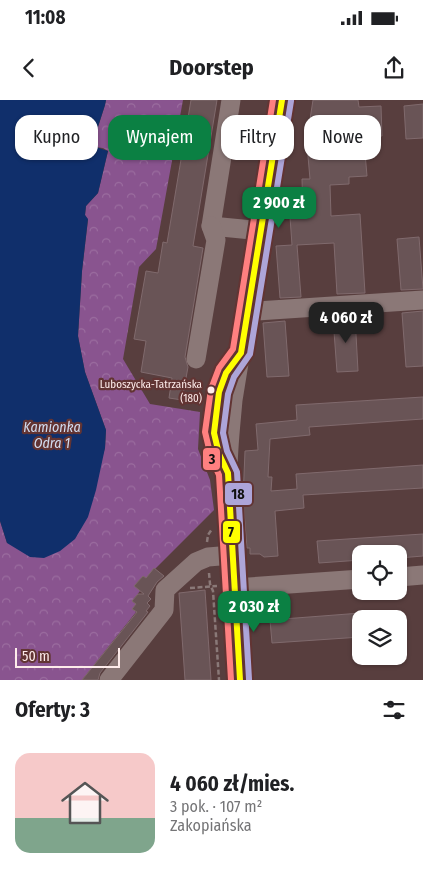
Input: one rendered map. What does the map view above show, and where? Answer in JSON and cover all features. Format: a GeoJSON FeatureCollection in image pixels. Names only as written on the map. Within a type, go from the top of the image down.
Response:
{"type":"FeatureCollection","features":[{"type":"Feature","properties":{"kind":"street"},"geometry":{"type":"LineString","coordinates":[[196,359],[216,240],[211,226],[232,100]]}},
{"type":"Feature","properties":{"kind":"street"},"geometry":{"type":"LineString","coordinates":[[240,680],[229,587],[232,555],[228,473],[233,400],[282,100]]}},
{"type":"Feature","properties":{"kind":"street"},"geometry":{"type":"LineString","coordinates":[[211,226],[262,231]]}},
{"type":"Feature","properties":{"kind":"street"},"geometry":{"type":"LineString","coordinates":[[248,310],[257,312],[423,300]]}},
{"type":"Feature","properties":{"kind":"street"},"geometry":{"type":"LineString","coordinates":[[109,680],[164,610],[165,590],[196,562],[208,557],[232,555]]}},
{"type":"Feature","properties":{"kind":"street"},"geometry":{"type":"LineString","coordinates":[[407,577],[423,576]]}},
{"type":"Feature","properties":{"kind":"street"},"geometry":{"type":"LineString","coordinates":[[229,587],[352,580]]}},
{"type":"Feature","properties":{"kind":"path"},"geometry":{"type":"LineString","coordinates":[[216,524],[207,538],[211,587],[213,590],[219,680]]}},
{"type":"Feature","properties":{"kind":"path"},"geometry":{"type":"LineString","coordinates":[[165,590],[229,587]]}},
{"type":"Feature","properties":{"kind":"green space"},"geometry":{"type":"Polygon","coordinates":[[[106,100],[183,100],[180,115],[108,115],[108,151],[98,147],[98,127],[106,100]]]}},
{"type":"Feature","properties":{"kind":"green space"},"geometry":{"type":"Polygon","coordinates":[[[108,151],[108,160],[172,160],[156,249],[139,267],[123,359],[150,404],[200,412],[198,449],[210,480],[214,510],[146,578],[143,576],[135,585],[140,591],[132,601],[136,604],[133,609],[136,612],[82,680],[0,680],[0,521],[7,543],[99,468],[105,448],[106,430],[85,372],[78,336],[82,271],[88,220],[85,215],[86,206],[98,193],[108,151]]]}},
{"type":"Feature","properties":{"kind":"water","name":"Kamionka Odra 1"},"geometry":{"type":"Polygon","coordinates":[[[0,100],[106,100],[98,127],[98,115],[15,115],[15,160],[98,160],[98,148],[108,151],[98,193],[86,206],[85,215],[88,219],[82,271],[78,336],[85,372],[106,430],[105,448],[96,490],[88,517],[75,539],[60,551],[44,558],[30,557],[7,543],[0,521],[0,100]]]}},
{"type":"Feature","properties":{"kind":"building"},"geometry":{"type":"Polygon","coordinates":[[[191,100],[217,100],[211,136],[211,115],[188,115],[191,100]]]}},
{"type":"Feature","properties":{"kind":"building"},"geometry":{"type":"Polygon","coordinates":[[[313,100],[358,100],[359,107],[381,106],[382,136],[381,115],[311,115],[313,100]]]}},
{"type":"Feature","properties":{"kind":"building"},"geometry":{"type":"Polygon","coordinates":[[[423,104],[423,138],[406,139],[404,106],[423,104]]]}},
{"type":"Feature","properties":{"kind":"building"},"geometry":{"type":"Polygon","coordinates":[[[181,160],[207,160],[193,246],[203,248],[185,357],[188,367],[182,400],[169,398],[172,378],[141,372],[146,341],[134,339],[146,271],[158,273],[163,242],[167,243],[181,160]]]}},
{"type":"Feature","properties":{"kind":"building"},"geometry":{"type":"Polygon","coordinates":[[[308,160],[366,160],[367,176],[349,177],[349,184],[330,185],[331,216],[360,214],[365,293],[337,294],[334,243],[297,245],[301,297],[280,298],[276,246],[292,245],[290,217],[303,216],[302,179],[310,179],[308,160]]]}},
{"type":"Feature","properties":{"kind":"building"},"geometry":{"type":"Polygon","coordinates":[[[419,237],[423,289],[401,290],[397,239],[419,237]]]}},
{"type":"Feature","properties":{"kind":"building"},"geometry":{"type":"Polygon","coordinates":[[[423,311],[423,366],[406,367],[402,313],[423,311]]]}},
{"type":"Feature","properties":{"kind":"building"},"geometry":{"type":"Polygon","coordinates":[[[355,316],[358,371],[337,372],[333,318],[355,316]]]}},
{"type":"Feature","properties":{"kind":"building"},"geometry":{"type":"Polygon","coordinates":[[[285,321],[289,376],[267,377],[263,323],[285,321]]]}},
{"type":"Feature","properties":{"kind":"building"},"geometry":{"type":"Polygon","coordinates":[[[423,397],[423,419],[309,427],[310,435],[270,439],[268,477],[272,477],[271,491],[297,489],[296,474],[423,465],[423,488],[303,495],[304,508],[275,511],[278,556],[264,557],[260,554],[250,554],[250,548],[247,548],[243,500],[245,451],[258,450],[256,424],[297,420],[296,405],[423,397]]]}},
{"type":"Feature","properties":{"kind":"building"},"geometry":{"type":"Polygon","coordinates":[[[423,534],[423,556],[407,557],[407,545],[352,545],[352,561],[319,563],[317,541],[423,534]]]}},
{"type":"Feature","properties":{"kind":"building"},"geometry":{"type":"Polygon","coordinates":[[[154,568],[164,576],[157,582],[148,596],[151,599],[147,603],[150,606],[146,611],[148,612],[100,673],[98,680],[82,680],[137,612],[132,609],[136,604],[132,601],[138,594],[144,594],[134,586],[143,576],[146,578],[154,568]]]}},
{"type":"Feature","properties":{"kind":"building"},"geometry":{"type":"Polygon","coordinates":[[[205,590],[211,680],[185,680],[179,593],[205,590]]]}},
{"type":"Feature","properties":{"kind":"building"},"geometry":{"type":"Polygon","coordinates":[[[352,614],[352,638],[272,643],[270,620],[352,614]]]}},
{"type":"Feature","properties":{"kind":"transit line","name":"3"},"geometry":{"type":"LineString","coordinates":[[231,680],[219,475],[211,457],[205,432],[211,389],[219,368],[233,349],[273,100]]}},
{"type":"Feature","properties":{"kind":"transit line","name":"7"},"geometry":{"type":"LineString","coordinates":[[240,680],[228,473],[219,454],[214,433],[219,392],[226,373],[241,353],[282,100]]}},
{"type":"Feature","properties":{"kind":"transit line","name":"18"},"geometry":{"type":"LineString","coordinates":[[249,679],[237,472],[227,451],[223,433],[228,394],[234,377],[250,354],[291,101]]}},
{"type":"Feature","properties":{"kind":"place","name":"Luboszycka-Tatrzańska (180)"},"geometry":{"type":"Point","coordinates":[211,390]}}]}
